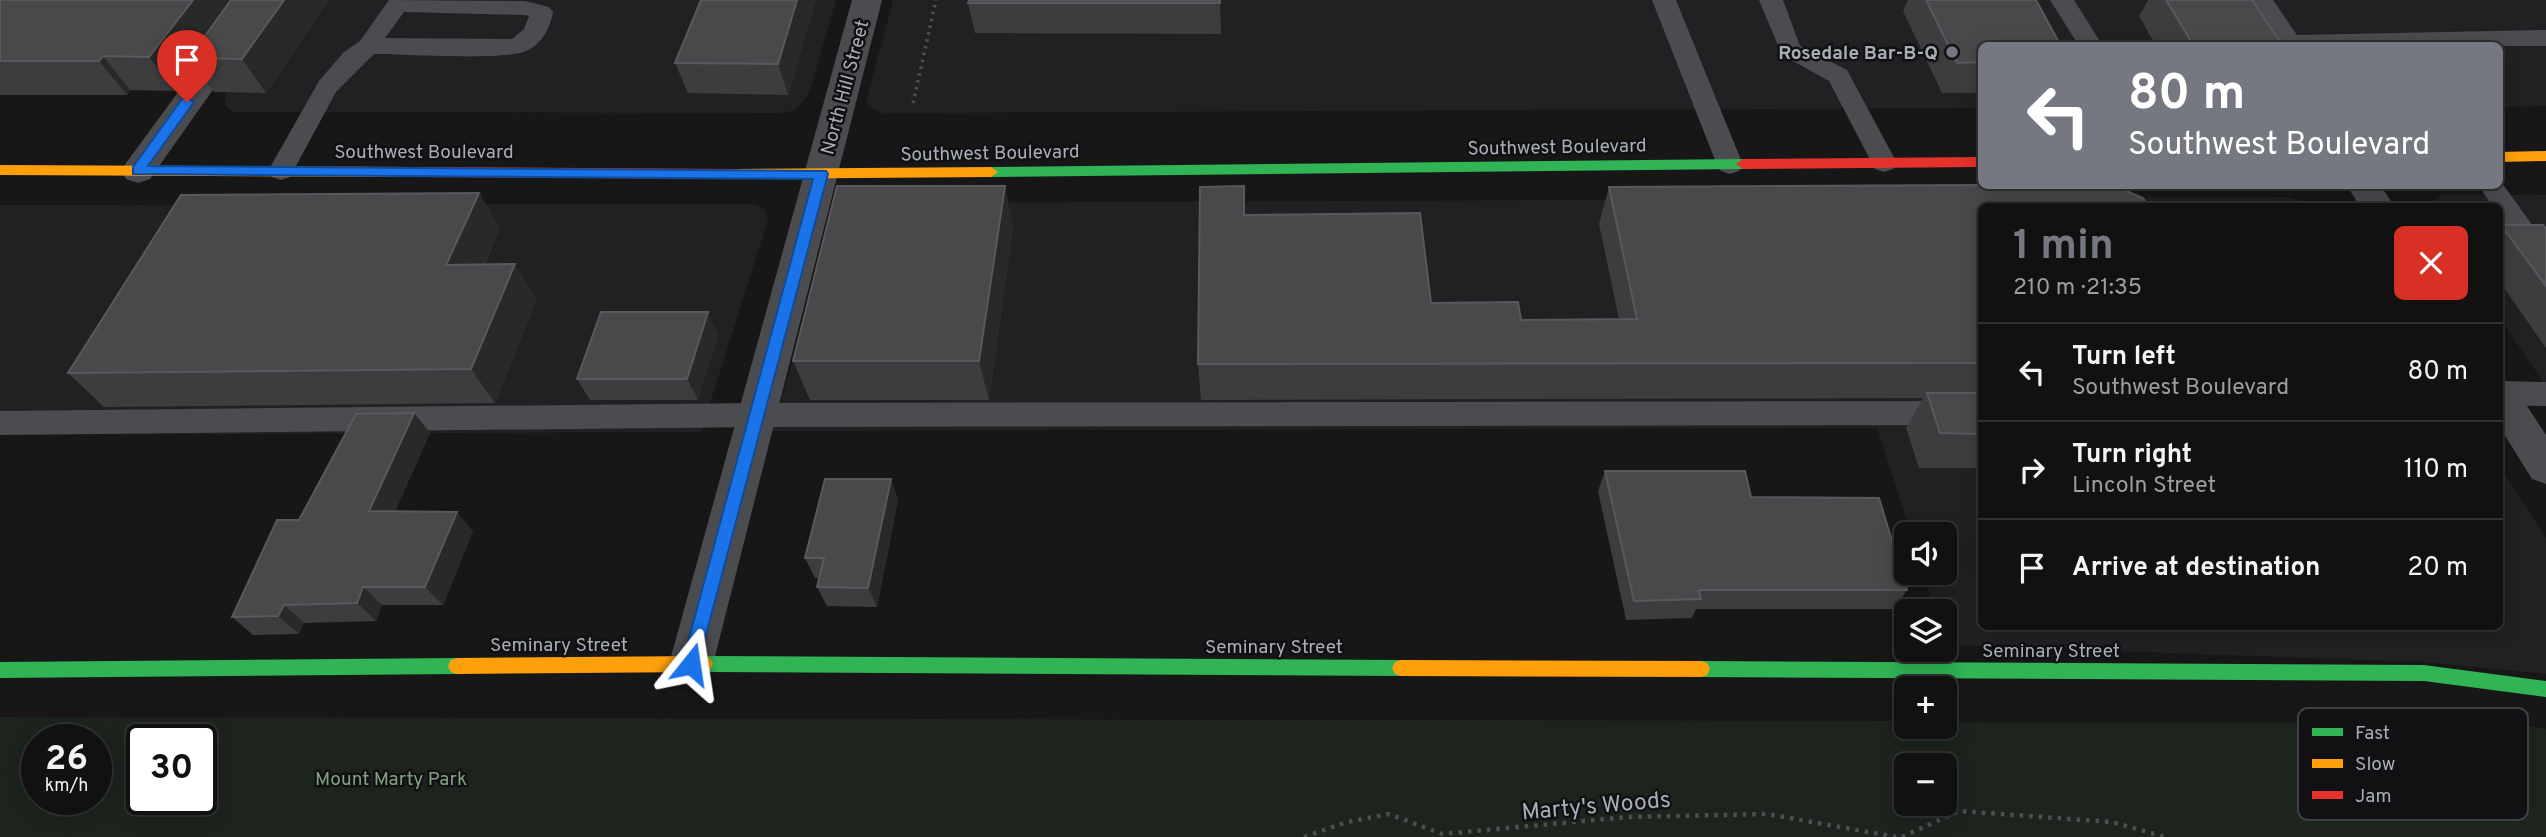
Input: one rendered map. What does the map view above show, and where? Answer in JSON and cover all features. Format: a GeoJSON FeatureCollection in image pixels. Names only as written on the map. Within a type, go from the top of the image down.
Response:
{"type":"FeatureCollection","features":[{"type":"Feature","properties":{"kind":"main road"},"geometry":{"type":"LineString","coordinates":[[2503,157],[2546,156]]}},
{"type":"Feature","properties":{"kind":"main road","name":"Southwest Boulevard"},"geometry":{"type":"LineString","coordinates":[[0,170],[821,174],[1978,162]]}},
{"type":"Feature","properties":{"kind":"main road","name":"Seminary Street"},"geometry":{"type":"LineString","coordinates":[[0,670],[691,664],[2424,673],[2546,689]]}},
{"type":"Feature","properties":{"kind":"street"},"geometry":{"type":"LineString","coordinates":[[138,171],[261,0]]}},
{"type":"Feature","properties":{"kind":"street","name":"North Hill Street"},"geometry":{"type":"LineString","coordinates":[[691,664],[867,0]]}},
{"type":"Feature","properties":{"kind":"street"},"geometry":{"type":"LineString","coordinates":[[2503,404],[2546,468]]}},
{"type":"Feature","properties":{"kind":"lane"},"geometry":{"type":"LineString","coordinates":[[1664,0],[1730,165]]}},
{"type":"Feature","properties":{"kind":"lane"},"geometry":{"type":"LineString","coordinates":[[1771,0],[1790,50],[1838,76],[1884,163]]}},
{"type":"Feature","properties":{"kind":"lane"},"geometry":{"type":"LineString","coordinates":[[2062,0],[2088,42]]}},
{"type":"Feature","properties":{"kind":"lane"},"geometry":{"type":"LineString","coordinates":[[2261,0],[2290,42]]}},
{"type":"Feature","properties":{"kind":"lane"},"geometry":{"type":"LineString","coordinates":[[281,172],[317,103],[351,58],[368,46],[397,5],[525,8],[541,12],[540,24],[528,42],[515,47],[368,46]]}},
{"type":"Feature","properties":{"kind":"lane"},"geometry":{"type":"LineString","coordinates":[[2433,42],[2546,38]]}},
{"type":"Feature","properties":{"kind":"lane"},"geometry":{"type":"LineString","coordinates":[[2494,189],[2546,265]]}},
{"type":"Feature","properties":{"kind":"lane"},"geometry":{"type":"LineString","coordinates":[[2503,403],[2546,394]]}},
{"type":"Feature","properties":{"kind":"lane"},"geometry":{"type":"LineString","coordinates":[[0,423],[758,415],[1978,413]]}},
{"type":"Feature","properties":{"kind":"path"},"geometry":{"type":"LineString","coordinates":[[913,103],[936,0]]}},
{"type":"Feature","properties":{"kind":"path"},"geometry":{"type":"LineString","coordinates":[[1902,837],[1959,811],[2112,822],[2165,837]]}},
{"type":"Feature","properties":{"kind":"path","name":"Marty's Woods"},"geometry":{"type":"LineString","coordinates":[[1304,837],[1347,822],[1390,814],[1443,834],[1628,817],[1766,814],[1896,837]]}},
{"type":"Feature","properties":{"kind":"shaded area"},"geometry":{"type":"Polygon","coordinates":[[[282,0],[836,0],[809,94],[795,110],[783,113],[233,112],[226,106],[225,96],[282,0]]]}},
{"type":"Feature","properties":{"kind":"shaded area"},"geometry":{"type":"Polygon","coordinates":[[[893,0],[2546,0],[2546,106],[2503,107],[2503,42],[1978,42],[1978,108],[884,113],[870,108],[866,103],[893,0]]]}},
{"type":"Feature","properties":{"kind":"shaded area"},"geometry":{"type":"Polygon","coordinates":[[[2442,194],[2546,195],[2546,386],[2503,323],[2503,203],[2433,203],[2442,194]]]}},
{"type":"Feature","properties":{"kind":"shaded area"},"geometry":{"type":"Polygon","coordinates":[[[2286,197],[2311,203],[1978,203],[1978,630],[2503,630],[2503,471],[2546,538],[2546,674],[2422,662],[1957,645],[1957,599],[1931,599],[1927,585],[1957,585],[1957,522],[1907,522],[1877,428],[772,431],[836,212],[851,203],[2286,197]]]}},
{"type":"Feature","properties":{"kind":"shaded area"},"geometry":{"type":"Polygon","coordinates":[[[754,204],[766,210],[768,220],[701,432],[0,435],[0,205],[754,204]]]}},
{"type":"Feature","properties":{"kind":"green space","name":"Mount Marty Park"},"geometry":{"type":"Polygon","coordinates":[[[0,717],[1894,721],[1894,739],[1957,739],[1957,722],[2298,723],[2298,820],[2528,820],[2528,725],[2546,729],[2546,837],[0,837],[0,717]]]}},
{"type":"Feature","properties":{"kind":"building"},"geometry":{"type":"Polygon","coordinates":[[[0,0],[193,0],[149,57],[103,56],[99,61],[0,61],[0,0]]]}},
{"type":"Feature","properties":{"kind":"building"},"geometry":{"type":"Polygon","coordinates":[[[231,0],[284,0],[242,59],[189,58],[231,0]]]}},
{"type":"Feature","properties":{"kind":"building"},"geometry":{"type":"Polygon","coordinates":[[[701,0],[797,0],[778,64],[675,63],[701,0]]]}},
{"type":"Feature","properties":{"kind":"building"},"geometry":{"type":"Polygon","coordinates":[[[969,0],[1220,0],[1220,3],[968,3],[969,0]]]}},
{"type":"Feature","properties":{"kind":"building"},"geometry":{"type":"Polygon","coordinates":[[[1926,0],[2036,0],[2059,42],[1978,42],[1978,62],[1957,63],[1926,0]]]}},
{"type":"Feature","properties":{"kind":"building"},"geometry":{"type":"Polygon","coordinates":[[[2166,0],[2252,0],[2280,42],[2192,42],[2166,0]]]}},
{"type":"Feature","properties":{"kind":"building"},"geometry":{"type":"Polygon","coordinates":[[[1978,185],[1978,189],[2122,189],[2143,198],[2146,203],[1978,203],[1978,363],[1198,364],[1200,187],[1244,186],[1244,215],[1420,213],[1431,303],[1518,302],[1521,320],[1637,319],[1609,187],[1978,185]]]}},
{"type":"Feature","properties":{"kind":"building"},"geometry":{"type":"Polygon","coordinates":[[[837,186],[1005,186],[979,361],[793,361],[837,186]]]}},
{"type":"Feature","properties":{"kind":"building"},"geometry":{"type":"Polygon","coordinates":[[[479,193],[446,265],[515,264],[471,369],[68,373],[181,195],[479,193]]]}},
{"type":"Feature","properties":{"kind":"building"},"geometry":{"type":"Polygon","coordinates":[[[2503,225],[2543,225],[2546,229],[2546,286],[2503,225]]]}},
{"type":"Feature","properties":{"kind":"building"},"geometry":{"type":"Polygon","coordinates":[[[601,312],[708,312],[687,379],[577,379],[601,312]]]}},
{"type":"Feature","properties":{"kind":"building"},"geometry":{"type":"Polygon","coordinates":[[[1927,393],[1978,393],[1978,434],[1940,433],[1927,393]]]}},
{"type":"Feature","properties":{"kind":"building"},"geometry":{"type":"Polygon","coordinates":[[[414,413],[369,511],[457,512],[425,587],[363,587],[357,603],[284,605],[278,616],[232,617],[277,520],[299,520],[356,414],[414,413]]]}},
{"type":"Feature","properties":{"kind":"building"},"geometry":{"type":"Polygon","coordinates":[[[1605,471],[1745,471],[1751,497],[1879,498],[1894,547],[1894,585],[1905,585],[1907,590],[1699,590],[1701,599],[1634,601],[1605,471]]]}},
{"type":"Feature","properties":{"kind":"building"},"geometry":{"type":"Polygon","coordinates":[[[825,479],[891,479],[868,588],[817,587],[824,558],[805,558],[825,479]]]}},
{"type":"Feature","properties":{"kind":"traffic: fast"},"geometry":{"type":"LineString","coordinates":[[991,172],[1743,164]]}},
{"type":"Feature","properties":{"kind":"traffic: fast"},"geometry":{"type":"LineString","coordinates":[[704,664],[1401,668]]}},
{"type":"Feature","properties":{"kind":"traffic: fast"},"geometry":{"type":"LineString","coordinates":[[0,670],[457,666]]}},
{"type":"Feature","properties":{"kind":"traffic: fast"},"geometry":{"type":"LineString","coordinates":[[1701,669],[2424,673],[2546,689]]}},
{"type":"Feature","properties":{"kind":"traffic: slow"},"geometry":{"type":"LineString","coordinates":[[2503,157],[2546,156]]}},
{"type":"Feature","properties":{"kind":"traffic: slow"},"geometry":{"type":"LineString","coordinates":[[0,170],[415,172]]}},
{"type":"Feature","properties":{"kind":"traffic: slow"},"geometry":{"type":"LineString","coordinates":[[736,174],[991,172]]}},
{"type":"Feature","properties":{"kind":"traffic: slow"},"geometry":{"type":"LineString","coordinates":[[457,666],[704,664]]}},
{"type":"Feature","properties":{"kind":"traffic: slow"},"geometry":{"type":"LineString","coordinates":[[1401,668],[1701,669]]}},
{"type":"Feature","properties":{"kind":"traffic: jam"},"geometry":{"type":"LineString","coordinates":[[1743,164],[1978,162]]}},
{"type":"Feature","properties":{"kind":"traffic: jam"},"geometry":{"type":"LineString","coordinates":[[415,172],[736,174]]}},
{"type":"Feature","properties":{"kind":"place","name":"Rosedale Bar-B-Q"},"geometry":{"type":"Point","coordinates":[1952,52]}},
{"type":"Feature","properties":{"kind":"route"},"geometry":{"type":"LineString","coordinates":[[187,102],[138,171],[821,174],[691,664]]}}]}
